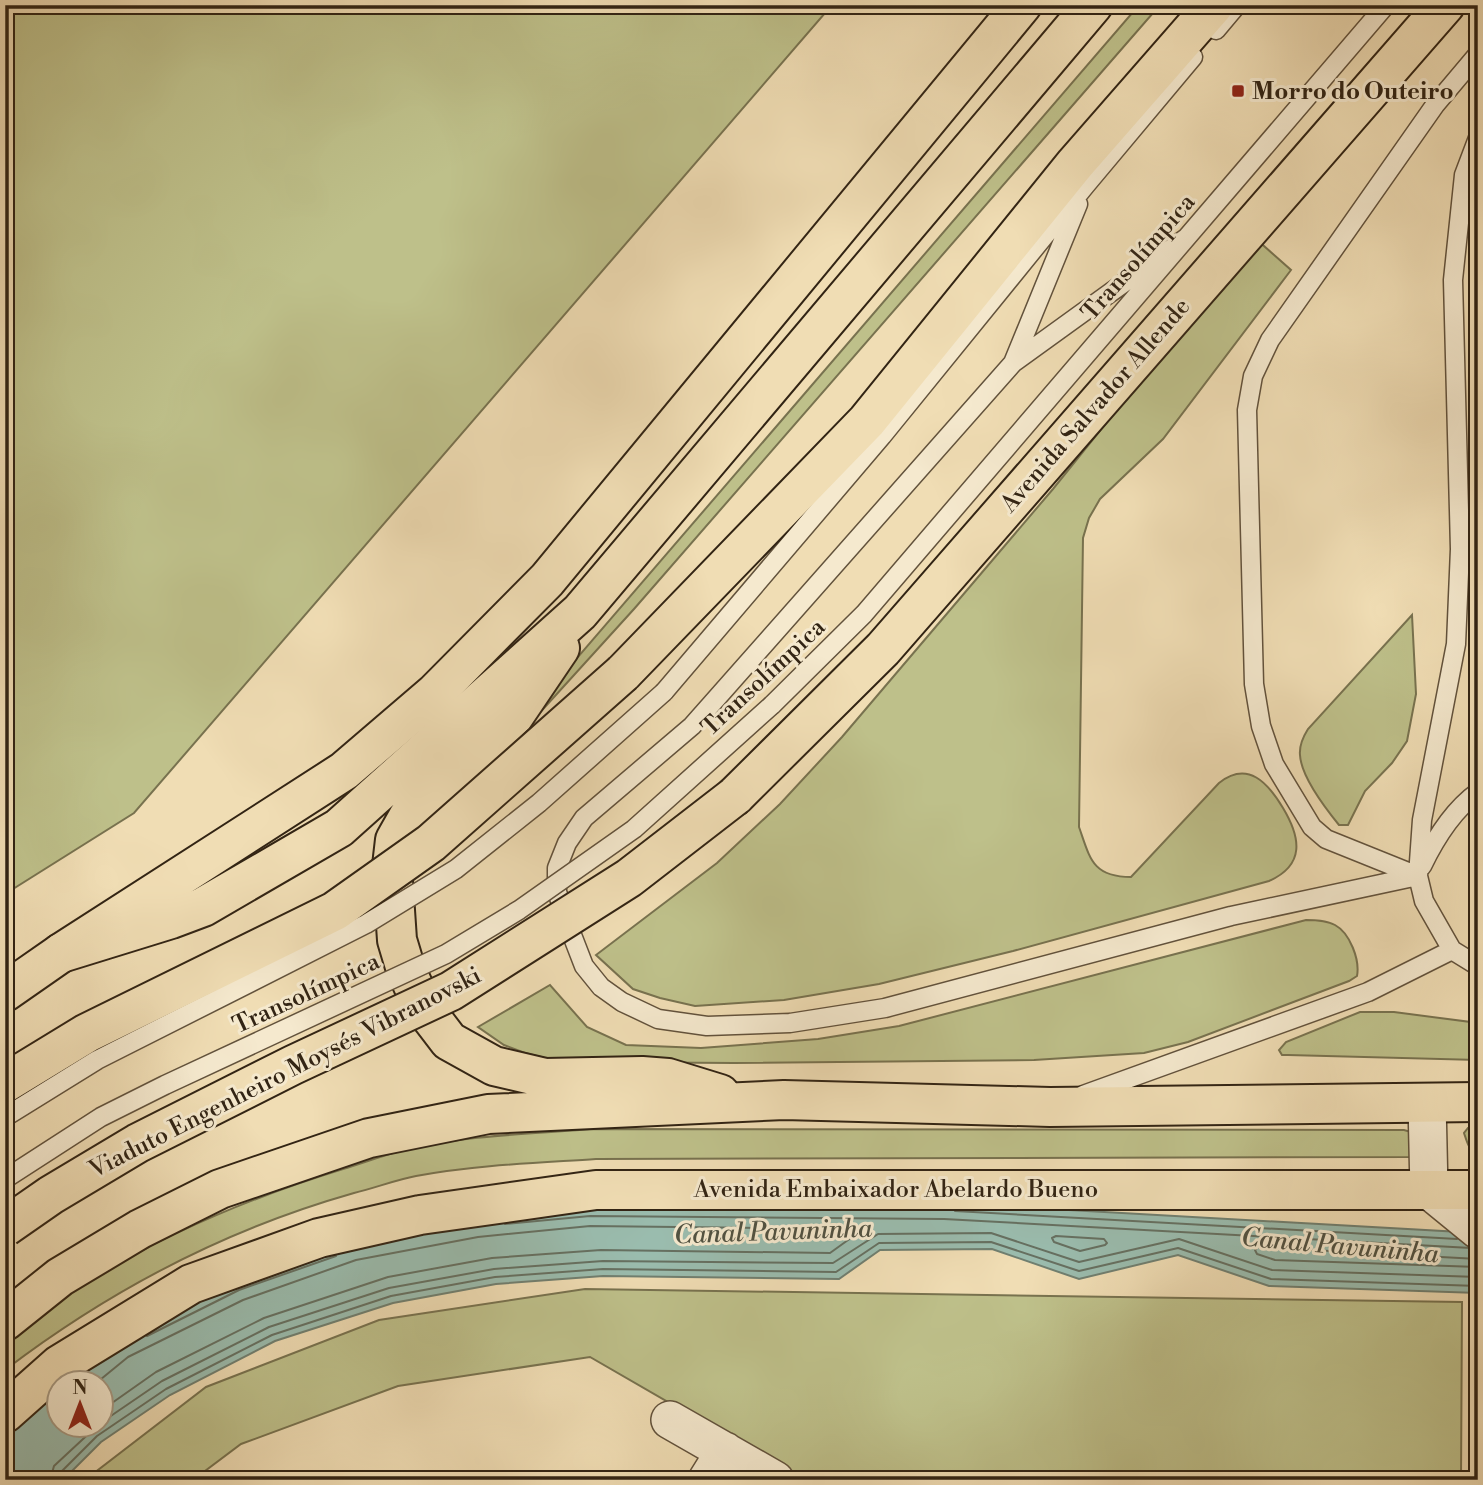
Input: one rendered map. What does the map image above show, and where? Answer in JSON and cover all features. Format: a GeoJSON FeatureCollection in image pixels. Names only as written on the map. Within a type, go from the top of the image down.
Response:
{"type":"FeatureCollection","features":[{"type":"Feature","properties":{"kind":"main road"},"geometry":{"type":"LineString","coordinates":[[5,992],[344,771],[435,693],[547,580],[1022,5]]}},
{"type":"Feature","properties":{"kind":"main road"},"geometry":{"type":"LineString","coordinates":[[61,953],[202,907],[339,828],[580,612],[1093,5]]}},
{"type":"Feature","properties":{"kind":"main road"},"geometry":{"type":"LineString","coordinates":[[5,1083],[88,1033],[335,911],[431,843],[623,673],[867,421],[1075,164],[1214,5]]}},
{"type":"Feature","properties":{"kind":"main road","name":"Avenida Salvador Allende"},"geometry":{"type":"LineString","coordinates":[[735,796],[883,649],[1445,5]]}},
{"type":"Feature","properties":{"kind":"main road"},"geometry":{"type":"LineString","coordinates":[[580,612],[549,667],[514,716],[408,817],[395,840],[392,866],[397,940],[406,970],[424,1007],[449,1041],[494,1066],[545,1078],[668,1078],[749,1102]]}},
{"type":"Feature","properties":{"kind":"main road","name":"Viaduto Engenheiro Moysés Vibranovski"},"geometry":{"type":"LineString","coordinates":[[5,1227],[51,1195],[138,1143],[293,1065],[451,991],[629,878],[735,796]]}},
{"type":"Feature","properties":{"kind":"main road"},"geometry":{"type":"LineString","coordinates":[[5,1321],[60,1277],[140,1229],[220,1189],[369,1138],[488,1114],[783,1100],[1050,1107],[1478,1102]]}},
{"type":"Feature","properties":{"kind":"main road","name":"Avenida Embaixador Abelardo Bueno"},"geometry":{"type":"LineString","coordinates":[[5,1413],[59,1365],[191,1284],[319,1238],[420,1215],[596,1190],[1478,1190]]}},
{"type":"Feature","properties":{"kind":"street"},"geometry":{"type":"LineString","coordinates":[[1427,1103],[1429,1190],[1478,1230]]}},
{"type":"Feature","properties":{"kind":"street"},"geometry":{"type":"LineString","coordinates":[[670,1420],[716,1465],[775,1480]]}},
{"type":"Feature","properties":{"kind":"lane","name":"Transolímpica"},"geometry":{"type":"LineString","coordinates":[[5,1117],[97,1060],[366,924],[456,869],[538,803],[664,692],[882,436],[1085,186],[1237,5]]}},
{"type":"Feature","properties":{"kind":"lane","name":"Transolímpica"},"geometry":{"type":"LineString","coordinates":[[5,1180],[101,1117],[446,954],[519,910],[634,829],[772,705],[864,614],[1386,5]]}},
{"type":"Feature","properties":{"kind":"lane"},"geometry":{"type":"LineString","coordinates":[[1418,876],[1326,839],[1312,827],[1274,764],[1261,726],[1254,684],[1247,410],[1253,376],[1270,340],[1435,105],[1478,54]]}},
{"type":"Feature","properties":{"kind":"lane"},"geometry":{"type":"LineString","coordinates":[[1478,138],[1464,175],[1453,280],[1460,548],[1456,644],[1422,820],[1418,876],[1424,901],[1452,950],[1478,966]]}},
{"type":"Feature","properties":{"kind":"lane"},"geometry":{"type":"LineString","coordinates":[[1013,363],[1085,186]]}},
{"type":"Feature","properties":{"kind":"lane"},"geometry":{"type":"LineString","coordinates":[[1186,238],[1013,363],[692,726],[584,818],[567,844],[557,868],[557,892],[584,966],[601,987],[658,1019],[706,1026],[790,1023],[885,1008],[1231,916],[1418,876]]}},
{"type":"Feature","properties":{"kind":"lane"},"geometry":{"type":"LineString","coordinates":[[1418,876],[1443,828],[1468,799],[1478,792]]}},
{"type":"Feature","properties":{"kind":"lane"},"geometry":{"type":"LineString","coordinates":[[1050,1107],[1368,992],[1452,950]]}},
{"type":"Feature","properties":{"kind":"green space"},"geometry":{"type":"Polygon","coordinates":[[[5,5],[832,5],[134,813],[5,894],[5,5]]]}},
{"type":"Feature","properties":{"kind":"green space"},"geometry":{"type":"Polygon","coordinates":[[[1139,5],[1160,5],[634,609],[485,773],[485,765],[1139,5]]]}},
{"type":"Feature","properties":{"kind":"green space"},"geometry":{"type":"Polygon","coordinates":[[[1255,238],[1291,270],[1163,439],[1100,499],[1089,518],[1083,538],[1079,827],[1094,864],[1108,874],[1131,877],[1219,783],[1229,776],[1248,774],[1271,790],[1289,819],[1296,840],[1296,850],[1289,867],[1269,881],[1013,951],[879,984],[784,1000],[695,1006],[633,989],[596,955],[717,863],[780,804],[842,737],[1053,489],[1255,238]]]}},
{"type":"Feature","properties":{"kind":"green space"},"geometry":{"type":"Polygon","coordinates":[[[1412,615],[1416,694],[1407,741],[1392,763],[1365,791],[1348,825],[1339,825],[1305,773],[1300,755],[1302,741],[1308,729],[1412,615]]]}},
{"type":"Feature","properties":{"kind":"green space"},"geometry":{"type":"Polygon","coordinates":[[[1306,920],[1332,923],[1345,934],[1355,955],[1357,976],[1188,1042],[1144,1053],[1034,1060],[585,1062],[549,1059],[525,1053],[504,1045],[478,1027],[550,985],[587,1027],[626,1045],[701,1048],[818,1039],[899,1026],[1306,920]]]}},
{"type":"Feature","properties":{"kind":"green space"},"geometry":{"type":"Polygon","coordinates":[[[1360,1012],[1394,1012],[1478,1023],[1478,1060],[1282,1055],[1279,1050],[1286,1042],[1360,1012]]]}},
{"type":"Feature","properties":{"kind":"green space"},"geometry":{"type":"Polygon","coordinates":[[[1468,1128],[1478,1128],[1478,1155],[1470,1149],[1466,1140],[1464,1133],[1468,1128]]]}},
{"type":"Feature","properties":{"kind":"green space"},"geometry":{"type":"Polygon","coordinates":[[[594,1129],[1404,1130],[1411,1132],[1411,1157],[596,1159],[438,1172],[400,1180],[307,1208],[215,1244],[128,1288],[5,1370],[5,1342],[42,1313],[123,1261],[209,1218],[298,1184],[404,1150],[451,1141],[594,1129]]]}},
{"type":"Feature","properties":{"kind":"green space"},"geometry":{"type":"Polygon","coordinates":[[[585,1289],[1462,1302],[1461,1480],[803,1480],[590,1357],[398,1386],[241,1444],[193,1480],[85,1480],[206,1387],[379,1320],[585,1289]]]}},
{"type":"Feature","properties":{"kind":"water","name":"Canal Pavuninha"},"geometry":{"type":"Polygon","coordinates":[[[589,1200],[945,1203],[1478,1233],[1478,1293],[1269,1286],[1178,1255],[1079,1279],[992,1249],[880,1250],[839,1279],[603,1276],[496,1284],[393,1303],[275,1341],[170,1395],[116,1432],[116,1370],[69,1370],[114,1334],[348,1235],[589,1200]]]}},
{"type":"Feature","properties":{"kind":"water"},"geometry":{"type":"Polygon","coordinates":[[[46,1389],[46,1440],[104,1440],[63,1480],[5,1480],[5,1422],[46,1389]]]}},
{"type":"Feature","properties":{"kind":"place","name":"Morro do Outeiro"},"geometry":{"type":"Point","coordinates":[1238,91]}}]}
